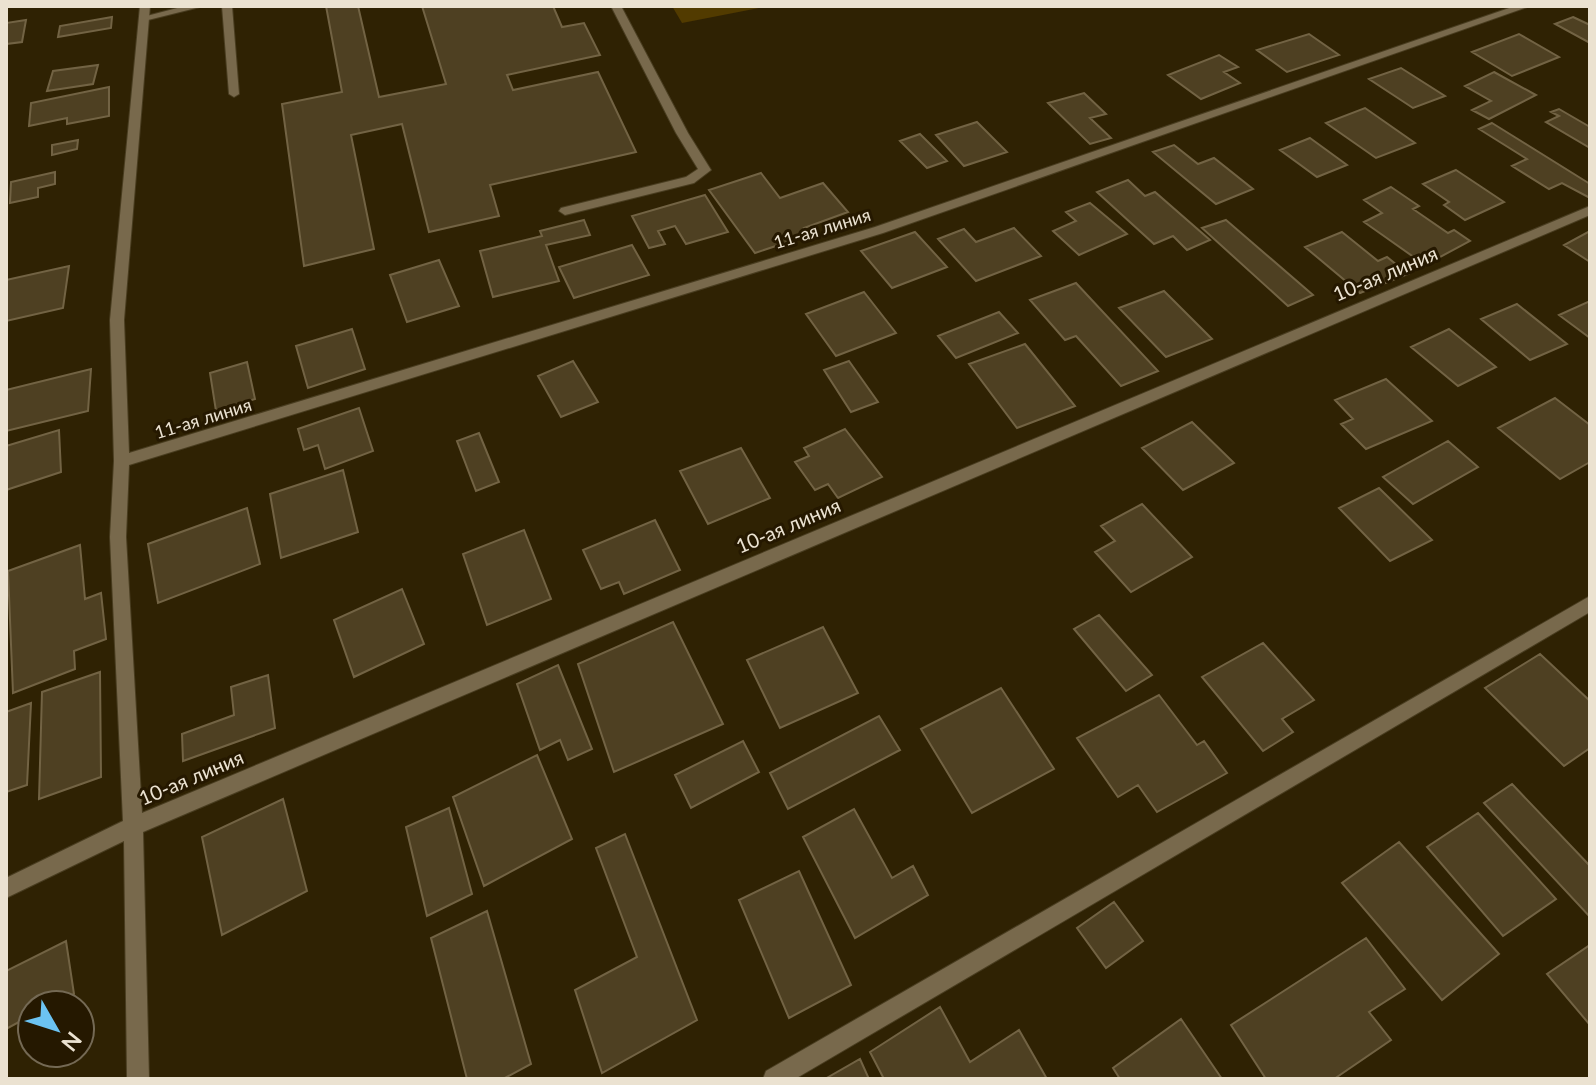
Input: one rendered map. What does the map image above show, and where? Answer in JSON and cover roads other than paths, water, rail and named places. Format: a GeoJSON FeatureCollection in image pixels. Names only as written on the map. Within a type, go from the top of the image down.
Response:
{"type":"FeatureCollection","features":[{"type":"Feature","properties":{"kind":"street"},"geometry":{"type":"LineString","coordinates":[[138,1079],[133,826],[118,552],[122,461],[117,320],[144,12],[199,6]]}},
{"type":"Feature","properties":{"kind":"street"},"geometry":{"type":"LineString","coordinates":[[227,6],[234,94]]}},
{"type":"Feature","properties":{"kind":"street"},"geometry":{"type":"LineString","coordinates":[[565,211],[690,180],[705,170],[682,133],[616,6]]}},
{"type":"Feature","properties":{"kind":"street","name":"11-ая линия"},"geometry":{"type":"LineString","coordinates":[[122,461],[879,230],[1525,6]]}},
{"type":"Feature","properties":{"kind":"street","name":"10-ая линия"},"geometry":{"type":"LineString","coordinates":[[6,888],[133,826],[1590,210]]}},
{"type":"Feature","properties":{"kind":"street"},"geometry":{"type":"LineString","coordinates":[[774,1079],[1590,603]]}}]}
